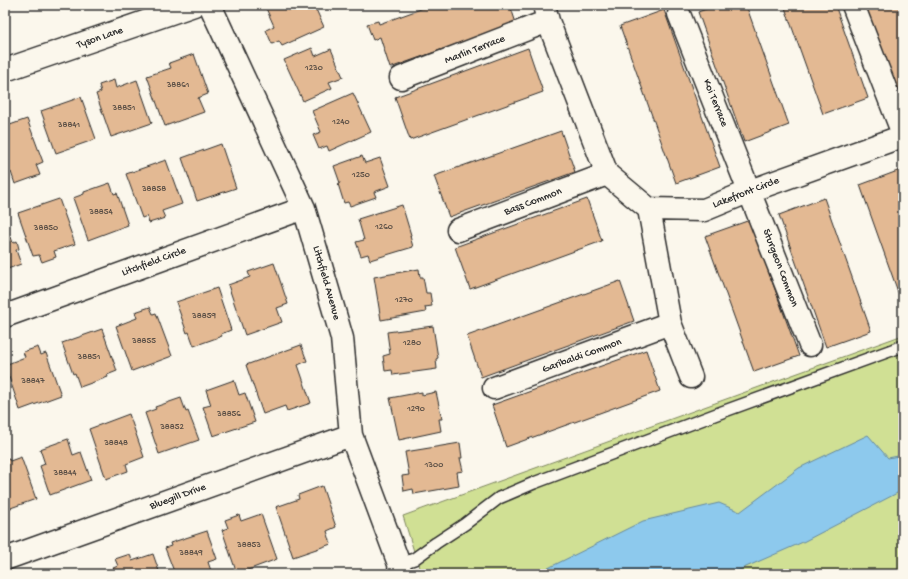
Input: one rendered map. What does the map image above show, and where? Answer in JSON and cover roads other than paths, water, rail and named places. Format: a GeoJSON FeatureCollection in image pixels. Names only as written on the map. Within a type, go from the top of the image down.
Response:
{"type":"FeatureCollection","features":[{"type":"Feature","properties":{"kind":"street","name":"Tyson Lane"},"geometry":{"type":"LineString","coordinates":[[5,70],[194,5]]}},
{"type":"Feature","properties":{"kind":"street","name":"Litchfield Avenue"},"geometry":{"type":"LineString","coordinates":[[210,5],[304,208],[342,338],[351,435],[400,569]]}},
{"type":"Feature","properties":{"kind":"street"},"geometry":{"type":"LineString","coordinates":[[853,5],[903,135]]}},
{"type":"Feature","properties":{"kind":"street"},"geometry":{"type":"LineString","coordinates":[[546,13],[607,174],[649,209],[670,323],[691,377]]}},
{"type":"Feature","properties":{"kind":"street","name":"Marlin Terrace"},"geometry":{"type":"LineString","coordinates":[[401,78],[546,13]]}},
{"type":"Feature","properties":{"kind":"street","name":"Koi Terrace"},"geometry":{"type":"LineString","coordinates":[[679,14],[750,191]]}},
{"type":"Feature","properties":{"kind":"street","name":"Lakefront Circle"},"geometry":{"type":"LineString","coordinates":[[649,209],[704,210],[750,191],[903,135]]}},
{"type":"Feature","properties":{"kind":"street","name":"Bass Common"},"geometry":{"type":"LineString","coordinates":[[458,230],[607,174]]}},
{"type":"Feature","properties":{"kind":"street","name":"Sturgeon Common"},"geometry":{"type":"LineString","coordinates":[[750,191],[810,345]]}},
{"type":"Feature","properties":{"kind":"street","name":"Litchfield Circle"},"geometry":{"type":"LineString","coordinates":[[5,316],[304,208]]}},
{"type":"Feature","properties":{"kind":"street","name":"Garibaldi Common"},"geometry":{"type":"LineString","coordinates":[[494,388],[670,323]]}},
{"type":"Feature","properties":{"kind":"street","name":"Bluegill Drive"},"geometry":{"type":"LineString","coordinates":[[5,559],[351,435]]}},
{"type":"Feature","properties":{"kind":"lane"},"geometry":{"type":"LineString","coordinates":[[400,569],[500,498],[534,483],[722,412],[903,346]]}},
{"type":"Feature","properties":{"kind":"water"},"geometry":{"type":"Polygon","coordinates":[[[868,435],[888,458],[903,455],[903,490],[803,542],[730,574],[536,574],[643,521],[719,503],[740,512],[799,468],[868,435]]]}}]}
